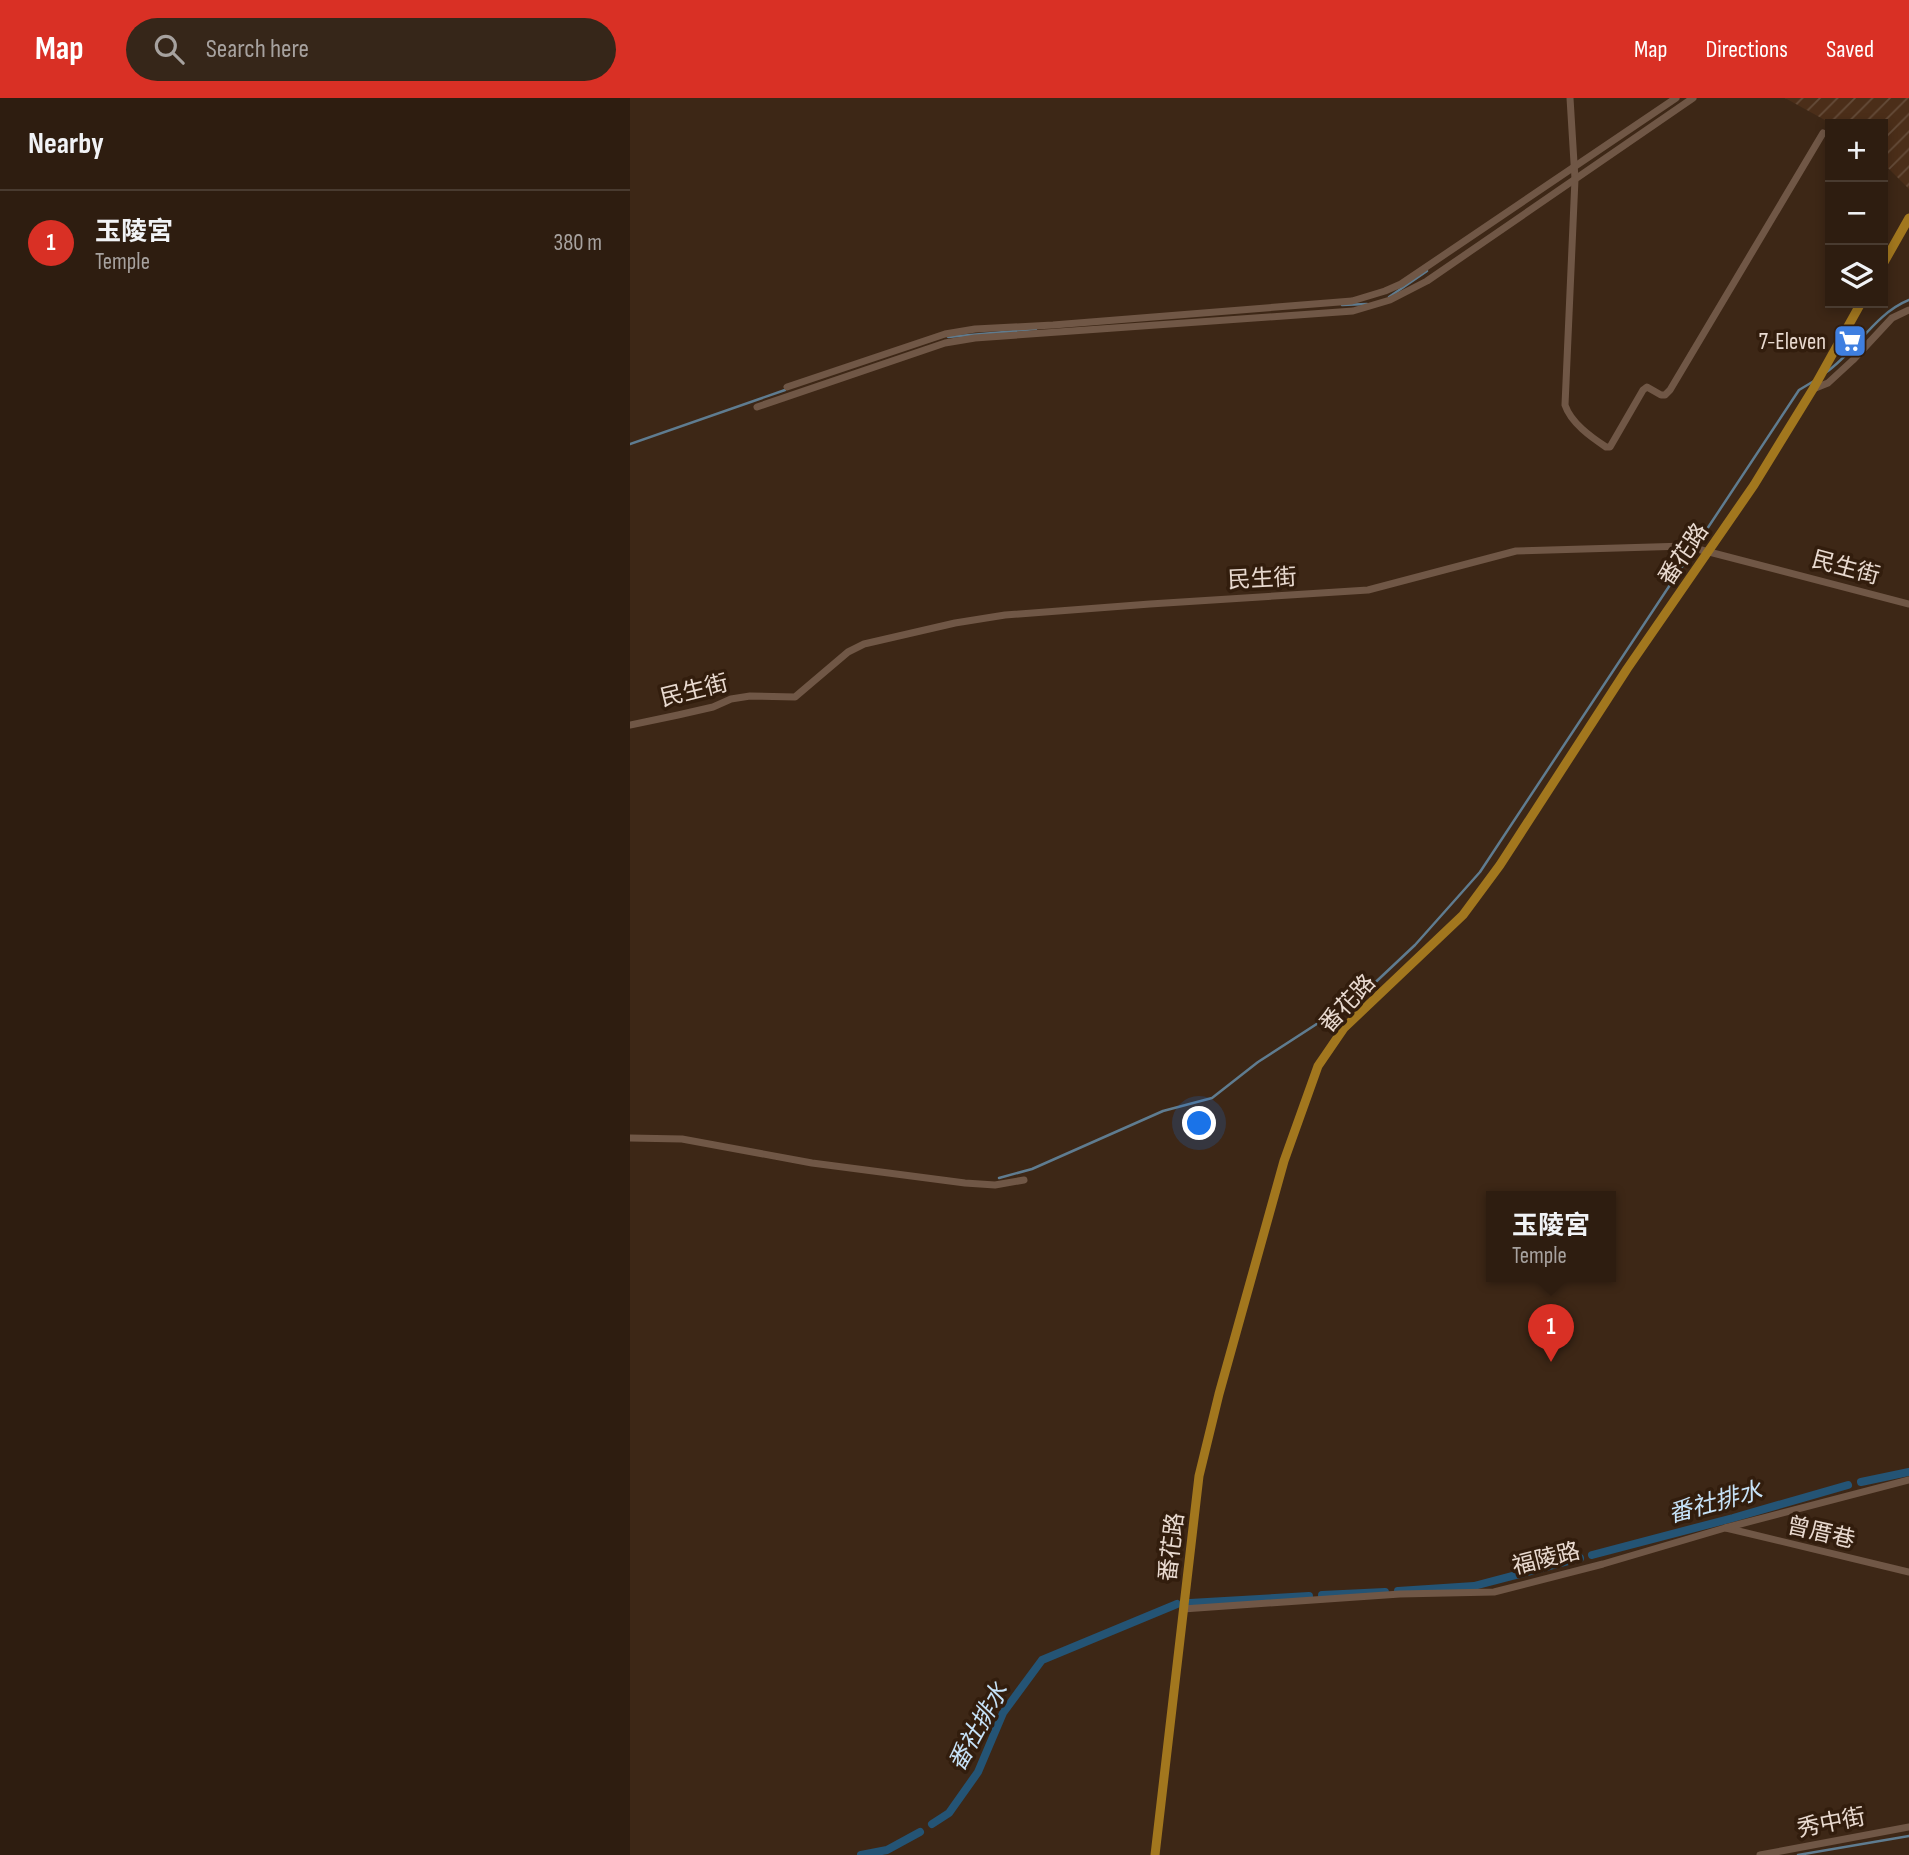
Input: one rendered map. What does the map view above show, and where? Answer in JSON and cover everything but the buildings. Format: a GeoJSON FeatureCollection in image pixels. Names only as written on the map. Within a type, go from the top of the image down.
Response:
{"type":"FeatureCollection","features":[{"type":"Feature","properties":{"kind":"main road"},"geometry":{"type":"LineString","coordinates":[[1888,255],[1909,218]]}},
{"type":"Feature","properties":{"kind":"main road","name":"番花路"},"geometry":{"type":"LineString","coordinates":[[1156,1855],[1199,1476],[1284,1161],[1318,1066],[1344,1028],[1463,915],[1500,866],[1627,669],[1754,485],[1813,389],[1858,308]]}},
{"type":"Feature","properties":{"kind":"street"},"geometry":{"type":"LineString","coordinates":[[1570,98],[1575,178],[1564,405],[1575,422],[1606,447],[1610,447],[1643,390],[1647,387],[1661,395],[1670,390],[1823,133]]}},
{"type":"Feature","properties":{"kind":"street"},"geometry":{"type":"LineString","coordinates":[[787,387],[945,334],[975,329],[1352,301],[1385,291],[1401,284],[1676,98]]}},
{"type":"Feature","properties":{"kind":"street"},"geometry":{"type":"LineString","coordinates":[[757,407],[945,343],[975,338],[1353,311],[1381,303],[1427,281],[1693,98]]}},
{"type":"Feature","properties":{"kind":"street"},"geometry":{"type":"LineString","coordinates":[[1813,389],[1828,383],[1892,318],[1909,310]]}},
{"type":"Feature","properties":{"kind":"street","name":"民生街"},"geometry":{"type":"LineString","coordinates":[[630,725],[713,707],[731,699],[750,696],[795,697],[848,652],[864,644],[967,621],[1005,615],[1368,590],[1516,551],[1686,546],[1909,604]]}},
{"type":"Feature","properties":{"kind":"street"},"geometry":{"type":"LineString","coordinates":[[630,1138],[681,1139],[812,1163],[965,1182],[995,1185],[1024,1180]]}},
{"type":"Feature","properties":{"kind":"street","name":"福陵路"},"geometry":{"type":"LineString","coordinates":[[1183,1609],[1400,1594],[1494,1592],[1909,1480]]}},
{"type":"Feature","properties":{"kind":"street","name":"曾厝巷"},"geometry":{"type":"LineString","coordinates":[[1725,1528],[1909,1572]]}},
{"type":"Feature","properties":{"kind":"street","name":"秀中街"},"geometry":{"type":"LineString","coordinates":[[1760,1855],[1909,1827]]}},
{"type":"Feature","properties":{"kind":"shaded area"},"geometry":{"type":"Polygon","coordinates":[[[1785,98],[1909,98],[1909,189],[1888,168],[1888,119],[1825,120],[1785,98]]]}},
{"type":"Feature","properties":{"kind":"waterway"},"geometry":{"type":"LineString","coordinates":[[1389,297],[1427,271]]}},
{"type":"Feature","properties":{"kind":"waterway"},"geometry":{"type":"LineString","coordinates":[[1825,373],[1885,314],[1909,300]]}},
{"type":"Feature","properties":{"kind":"waterway"},"geometry":{"type":"LineString","coordinates":[[1342,305],[1367,304]]}},
{"type":"Feature","properties":{"kind":"waterway"},"geometry":{"type":"LineString","coordinates":[[948,337],[1036,329]]}},
{"type":"Feature","properties":{"kind":"waterway"},"geometry":{"type":"LineString","coordinates":[[999,1178],[1032,1169],[1163,1111],[1212,1098],[1258,1062],[1363,994],[1415,945],[1480,872],[1799,390],[1814,381]]}},
{"type":"Feature","properties":{"kind":"waterway"},"geometry":{"type":"LineString","coordinates":[[630,444],[785,390]]}},
{"type":"Feature","properties":{"kind":"waterway","name":"番社排水"},"geometry":{"type":"LineString","coordinates":[[1861,1482],[1909,1472]]}},
{"type":"Feature","properties":{"kind":"waterway","name":"番社排水"},"geometry":{"type":"LineString","coordinates":[[1592,1555],[1848,1485]]}},
{"type":"Feature","properties":{"kind":"waterway","name":"番社排水"},"geometry":{"type":"LineString","coordinates":[[1398,1591],[1474,1586],[1580,1558]]}},
{"type":"Feature","properties":{"kind":"waterway","name":"番社排水"},"geometry":{"type":"LineString","coordinates":[[1322,1595],[1385,1592]]}},
{"type":"Feature","properties":{"kind":"waterway","name":"番社排水"},"geometry":{"type":"LineString","coordinates":[[1190,1603],[1309,1596]]}},
{"type":"Feature","properties":{"kind":"waterway","name":"番社排水"},"geometry":{"type":"LineString","coordinates":[[932,1824],[949,1813],[978,1772],[1003,1713],[1042,1660],[1177,1604]]}},
{"type":"Feature","properties":{"kind":"waterway","name":"番社排水"},"geometry":{"type":"LineString","coordinates":[[861,1855],[887,1850],[920,1832]]}},
{"type":"Feature","properties":{"kind":"waterway"},"geometry":{"type":"LineString","coordinates":[[1798,1855],[1909,1836]]}},
{"type":"Feature","properties":{"kind":"place","name":"7-Eleven"},"geometry":{"type":"Point","coordinates":[1850,341]}},
{"type":"Feature","properties":{"kind":"place","name":"玉陵宮"},"geometry":{"type":"Point","coordinates":[1551,1362]}}]}
